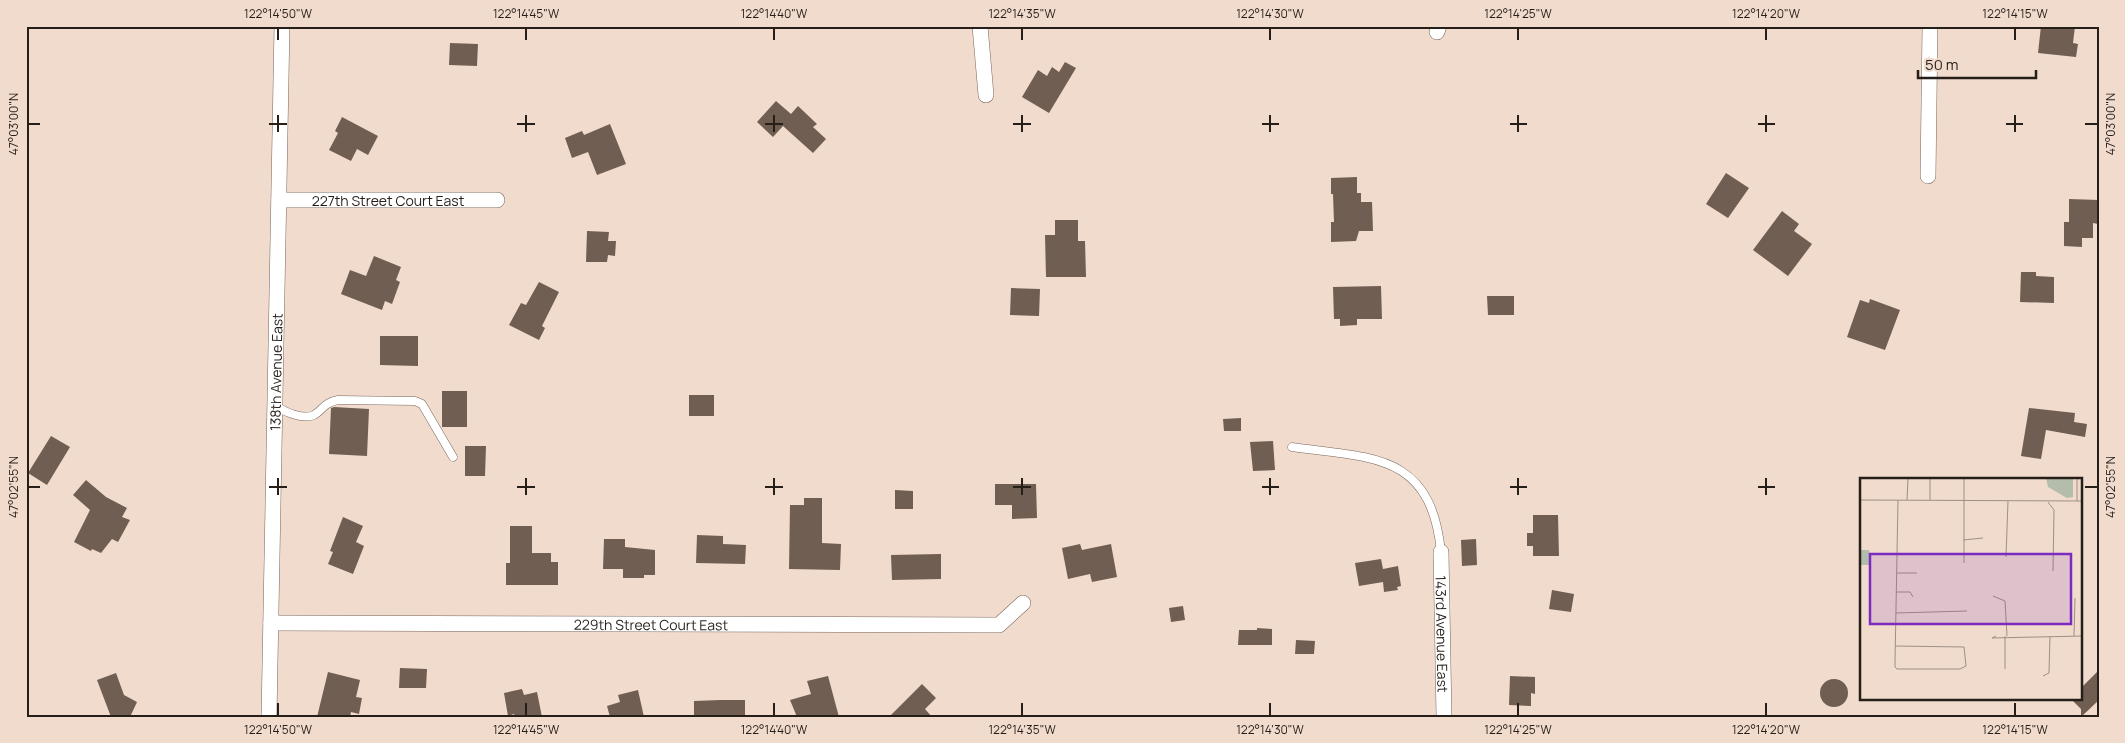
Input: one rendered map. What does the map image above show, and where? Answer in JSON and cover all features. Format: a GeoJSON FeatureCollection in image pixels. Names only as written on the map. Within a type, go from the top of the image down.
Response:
{"type":"FeatureCollection","features":[{"type":"Feature","properties":{"kind":"street","name":"138th Avenue East"},"geometry":{"type":"LineString","coordinates":[[269,717],[282,26]]}},
{"type":"Feature","properties":{"kind":"street"},"geometry":{"type":"LineString","coordinates":[[980,26],[986,95]]}},
{"type":"Feature","properties":{"kind":"street"},"geometry":{"type":"LineString","coordinates":[[1928,176],[1930,26]]}},
{"type":"Feature","properties":{"kind":"street","name":"227th Street Court East"},"geometry":{"type":"LineString","coordinates":[[279,200],[497,200]]}},
{"type":"Feature","properties":{"kind":"street","name":"143rd Avenue East"},"geometry":{"type":"LineString","coordinates":[[1441,552],[1444,717]]}},
{"type":"Feature","properties":{"kind":"street","name":"229th Street Court East"},"geometry":{"type":"LineString","coordinates":[[271,623],[999,625],[1023,603]]}},
{"type":"Feature","properties":{"kind":"lane"},"geometry":{"type":"LineString","coordinates":[[275,405],[282,410],[306,416],[314,414],[330,402],[338,400],[419,402],[430,416],[448,450],[454,457]]}},
{"type":"Feature","properties":{"kind":"lane"},"geometry":{"type":"LineString","coordinates":[[1292,447],[1368,457],[1389,463],[1406,473],[1420,487],[1428,501],[1439,529],[1441,552]]}},
{"type":"Feature","properties":{"kind":"building"},"geometry":{"type":"Polygon","coordinates":[[[2041,26],[2075,26],[2073,43],[2078,44],[2076,57],[2038,53],[2041,26]]]}},
{"type":"Feature","properties":{"kind":"building"},"geometry":{"type":"Polygon","coordinates":[[[450,43],[478,44],[477,66],[449,65],[450,43]]]}},
{"type":"Feature","properties":{"kind":"building"},"geometry":{"type":"Polygon","coordinates":[[[1065,62],[1076,68],[1049,113],[1022,97],[1038,70],[1047,76],[1052,67],[1059,72],[1065,62]]]}},
{"type":"Feature","properties":{"kind":"building"},"geometry":{"type":"Polygon","coordinates":[[[776,101],[791,114],[798,106],[817,124],[813,127],[826,139],[813,153],[783,126],[773,137],[757,122],[776,101]]]}},
{"type":"Feature","properties":{"kind":"building"},"geometry":{"type":"Polygon","coordinates":[[[342,117],[378,136],[368,155],[357,149],[351,161],[329,150],[338,133],[335,131],[342,117]]]}},
{"type":"Feature","properties":{"kind":"building"},"geometry":{"type":"Polygon","coordinates":[[[610,124],[626,164],[597,175],[588,152],[572,158],[565,138],[582,131],[584,135],[610,124]]]}},
{"type":"Feature","properties":{"kind":"building"},"geometry":{"type":"Polygon","coordinates":[[[1726,173],[1749,188],[1728,218],[1706,204],[1726,173]]]}},
{"type":"Feature","properties":{"kind":"building"},"geometry":{"type":"Polygon","coordinates":[[[1357,177],[1357,193],[1361,193],[1361,202],[1372,202],[1373,231],[1359,231],[1356,241],[1331,242],[1331,222],[1334,222],[1331,178],[1357,177]]]}},
{"type":"Feature","properties":{"kind":"building"},"geometry":{"type":"Polygon","coordinates":[[[2069,199],[2099,200],[2098,224],[2093,223],[2093,238],[2082,238],[2082,247],[2064,246],[2064,222],[2069,222],[2069,199]]]}},
{"type":"Feature","properties":{"kind":"building"},"geometry":{"type":"Polygon","coordinates":[[[1782,211],[1799,224],[1794,231],[1812,244],[1788,276],[1753,250],[1782,211]]]}},
{"type":"Feature","properties":{"kind":"building"},"geometry":{"type":"Polygon","coordinates":[[[1055,220],[1078,220],[1078,241],[1085,241],[1086,277],[1046,277],[1045,235],[1055,235],[1055,220]]]}},
{"type":"Feature","properties":{"kind":"building"},"geometry":{"type":"Polygon","coordinates":[[[587,231],[609,232],[608,241],[616,241],[615,256],[608,255],[607,262],[586,262],[587,231]]]}},
{"type":"Feature","properties":{"kind":"building"},"geometry":{"type":"Polygon","coordinates":[[[374,256],[401,267],[396,280],[400,282],[392,304],[385,301],[382,310],[341,294],[350,270],[366,276],[374,256]]]}},
{"type":"Feature","properties":{"kind":"building"},"geometry":{"type":"Polygon","coordinates":[[[2021,272],[2036,272],[2036,276],[2054,277],[2054,303],[2020,302],[2021,272]]]}},
{"type":"Feature","properties":{"kind":"building"},"geometry":{"type":"Polygon","coordinates":[[[539,282],[559,292],[542,326],[545,328],[539,340],[509,325],[521,303],[526,305],[539,282]]]}},
{"type":"Feature","properties":{"kind":"building"},"geometry":{"type":"Polygon","coordinates":[[[1381,286],[1382,319],[1357,319],[1357,325],[1340,326],[1340,319],[1334,319],[1333,287],[1381,286]]]}},
{"type":"Feature","properties":{"kind":"building"},"geometry":{"type":"Polygon","coordinates":[[[1011,288],[1040,289],[1039,316],[1010,315],[1011,288]]]}},
{"type":"Feature","properties":{"kind":"building"},"geometry":{"type":"Polygon","coordinates":[[[1487,296],[1514,296],[1514,315],[1488,315],[1487,296]]]}},
{"type":"Feature","properties":{"kind":"building"},"geometry":{"type":"Polygon","coordinates":[[[1870,299],[1900,310],[1885,350],[1847,337],[1860,300],[1869,303],[1870,299]]]}},
{"type":"Feature","properties":{"kind":"building"},"geometry":{"type":"Polygon","coordinates":[[[380,336],[418,336],[418,366],[380,365],[380,336]]]}},
{"type":"Feature","properties":{"kind":"building"},"geometry":{"type":"Polygon","coordinates":[[[442,391],[467,391],[467,427],[442,427],[442,391]]]}},
{"type":"Feature","properties":{"kind":"building"},"geometry":{"type":"Polygon","coordinates":[[[689,395],[714,395],[714,416],[689,416],[689,395]]]}},
{"type":"Feature","properties":{"kind":"building"},"geometry":{"type":"Polygon","coordinates":[[[331,408],[369,409],[367,456],[329,454],[331,408]]]}},
{"type":"Feature","properties":{"kind":"building"},"geometry":{"type":"Polygon","coordinates":[[[2029,408],[2075,413],[2074,422],[2087,424],[2085,437],[2046,430],[2041,459],[2021,456],[2029,408]]]}},
{"type":"Feature","properties":{"kind":"building"},"geometry":{"type":"Polygon","coordinates":[[[1241,418],[1241,431],[1224,431],[1223,419],[1241,418]]]}},
{"type":"Feature","properties":{"kind":"building"},"geometry":{"type":"Polygon","coordinates":[[[51,436],[70,447],[47,485],[28,473],[51,436]]]}},
{"type":"Feature","properties":{"kind":"building"},"geometry":{"type":"Polygon","coordinates":[[[1273,441],[1275,470],[1253,471],[1250,442],[1273,441]]]}},
{"type":"Feature","properties":{"kind":"building"},"geometry":{"type":"Polygon","coordinates":[[[465,446],[486,446],[485,476],[465,476],[465,446]]]}},
{"type":"Feature","properties":{"kind":"building"},"geometry":{"type":"Polygon","coordinates":[[[86,480],[106,497],[127,508],[122,517],[130,520],[118,542],[112,539],[101,553],[92,549],[91,551],[74,542],[90,510],[73,495],[86,480]]]}},
{"type":"Feature","properties":{"kind":"building"},"geometry":{"type":"Polygon","coordinates":[[[995,484],[1036,484],[1037,518],[1012,519],[1012,505],[995,505],[995,484]]]}},
{"type":"Feature","properties":{"kind":"building"},"geometry":{"type":"Polygon","coordinates":[[[895,490],[913,491],[913,509],[895,509],[895,490]]]}},
{"type":"Feature","properties":{"kind":"building"},"geometry":{"type":"Polygon","coordinates":[[[804,498],[822,498],[822,543],[841,544],[840,570],[789,569],[790,505],[804,505],[804,498]]]}},
{"type":"Feature","properties":{"kind":"building"},"geometry":{"type":"Polygon","coordinates":[[[1533,515],[1558,515],[1559,556],[1533,556],[1533,546],[1527,546],[1527,533],[1533,533],[1533,515]]]}},
{"type":"Feature","properties":{"kind":"building"},"geometry":{"type":"Polygon","coordinates":[[[343,517],[363,526],[356,542],[364,546],[353,574],[328,564],[333,552],[330,551],[343,517]]]}},
{"type":"Feature","properties":{"kind":"building"},"geometry":{"type":"Polygon","coordinates":[[[510,526],[532,526],[532,553],[551,553],[551,562],[558,562],[558,585],[506,585],[506,563],[510,563],[510,526]]]}},
{"type":"Feature","properties":{"kind":"building"},"geometry":{"type":"Polygon","coordinates":[[[697,535],[723,536],[723,544],[746,545],[745,564],[696,563],[697,535]]]}},
{"type":"Feature","properties":{"kind":"building"},"geometry":{"type":"Polygon","coordinates":[[[604,539],[625,539],[625,547],[655,550],[655,575],[644,575],[644,578],[623,578],[623,569],[603,569],[604,539]]]}},
{"type":"Feature","properties":{"kind":"building"},"geometry":{"type":"Polygon","coordinates":[[[1476,539],[1477,565],[1462,566],[1461,540],[1476,539]]]}},
{"type":"Feature","properties":{"kind":"building"},"geometry":{"type":"Polygon","coordinates":[[[1080,544],[1082,550],[1111,544],[1117,577],[1092,582],[1090,574],[1068,579],[1062,548],[1080,544]]]}},
{"type":"Feature","properties":{"kind":"building"},"geometry":{"type":"Polygon","coordinates":[[[941,554],[941,579],[892,580],[891,555],[941,554]]]}},
{"type":"Feature","properties":{"kind":"building"},"geometry":{"type":"Polygon","coordinates":[[[1381,559],[1383,569],[1398,566],[1401,586],[1397,587],[1398,590],[1384,592],[1383,582],[1359,586],[1355,563],[1381,559]]]}},
{"type":"Feature","properties":{"kind":"building"},"geometry":{"type":"Polygon","coordinates":[[[1552,590],[1574,594],[1571,612],[1549,609],[1552,590]]]}},
{"type":"Feature","properties":{"kind":"building"},"geometry":{"type":"Polygon","coordinates":[[[1183,606],[1185,620],[1171,622],[1169,608],[1183,606]]]}},
{"type":"Feature","properties":{"kind":"building"},"geometry":{"type":"Polygon","coordinates":[[[1257,628],[1272,629],[1272,645],[1238,645],[1239,630],[1257,630],[1257,628]]]}},
{"type":"Feature","properties":{"kind":"building"},"geometry":{"type":"Polygon","coordinates":[[[1296,640],[1315,641],[1314,654],[1295,654],[1296,640]]]}},
{"type":"Feature","properties":{"kind":"building"},"geometry":{"type":"Polygon","coordinates":[[[400,668],[427,669],[426,688],[399,688],[400,668]]]}},
{"type":"Feature","properties":{"kind":"building"},"geometry":{"type":"Polygon","coordinates":[[[2099,670],[2099,700],[2081,717],[2081,709],[2072,700],[2082,700],[2082,687],[2099,670]]]}},
{"type":"Feature","properties":{"kind":"building"},"geometry":{"type":"Polygon","coordinates":[[[328,672],[360,680],[356,697],[362,698],[359,714],[351,712],[350,717],[317,717],[328,672]]]}},
{"type":"Feature","properties":{"kind":"building"},"geometry":{"type":"Polygon","coordinates":[[[116,673],[124,695],[137,702],[130,717],[111,717],[97,680],[116,673]]]}},
{"type":"Feature","properties":{"kind":"building"},"geometry":{"type":"Polygon","coordinates":[[[828,676],[839,717],[797,717],[790,700],[811,694],[807,681],[828,676]]]}},
{"type":"Feature","properties":{"kind":"building"},"geometry":{"type":"Polygon","coordinates":[[[1510,676],[1535,677],[1535,694],[1531,693],[1531,706],[1509,705],[1510,676]]]}},
{"type":"Feature","properties":{"kind":"building"},"geometry":{"type":"Polygon","coordinates":[[[1834,679],[1844,683],[1848,693],[1844,703],[1834,707],[1824,703],[1820,693],[1824,683],[1834,679]]]}},
{"type":"Feature","properties":{"kind":"building"},"geometry":{"type":"Polygon","coordinates":[[[922,684],[936,698],[925,709],[932,717],[889,717],[922,684]]]}},
{"type":"Feature","properties":{"kind":"building"},"geometry":{"type":"Polygon","coordinates":[[[522,689],[524,695],[537,692],[542,717],[515,717],[514,714],[508,716],[504,693],[522,689]]]}},
{"type":"Feature","properties":{"kind":"building"},"geometry":{"type":"Polygon","coordinates":[[[638,690],[644,717],[610,717],[607,706],[620,702],[618,695],[638,690]]]}},
{"type":"Feature","properties":{"kind":"building"},"geometry":{"type":"Polygon","coordinates":[[[745,700],[745,717],[694,717],[694,701],[745,700]]]}}]}
